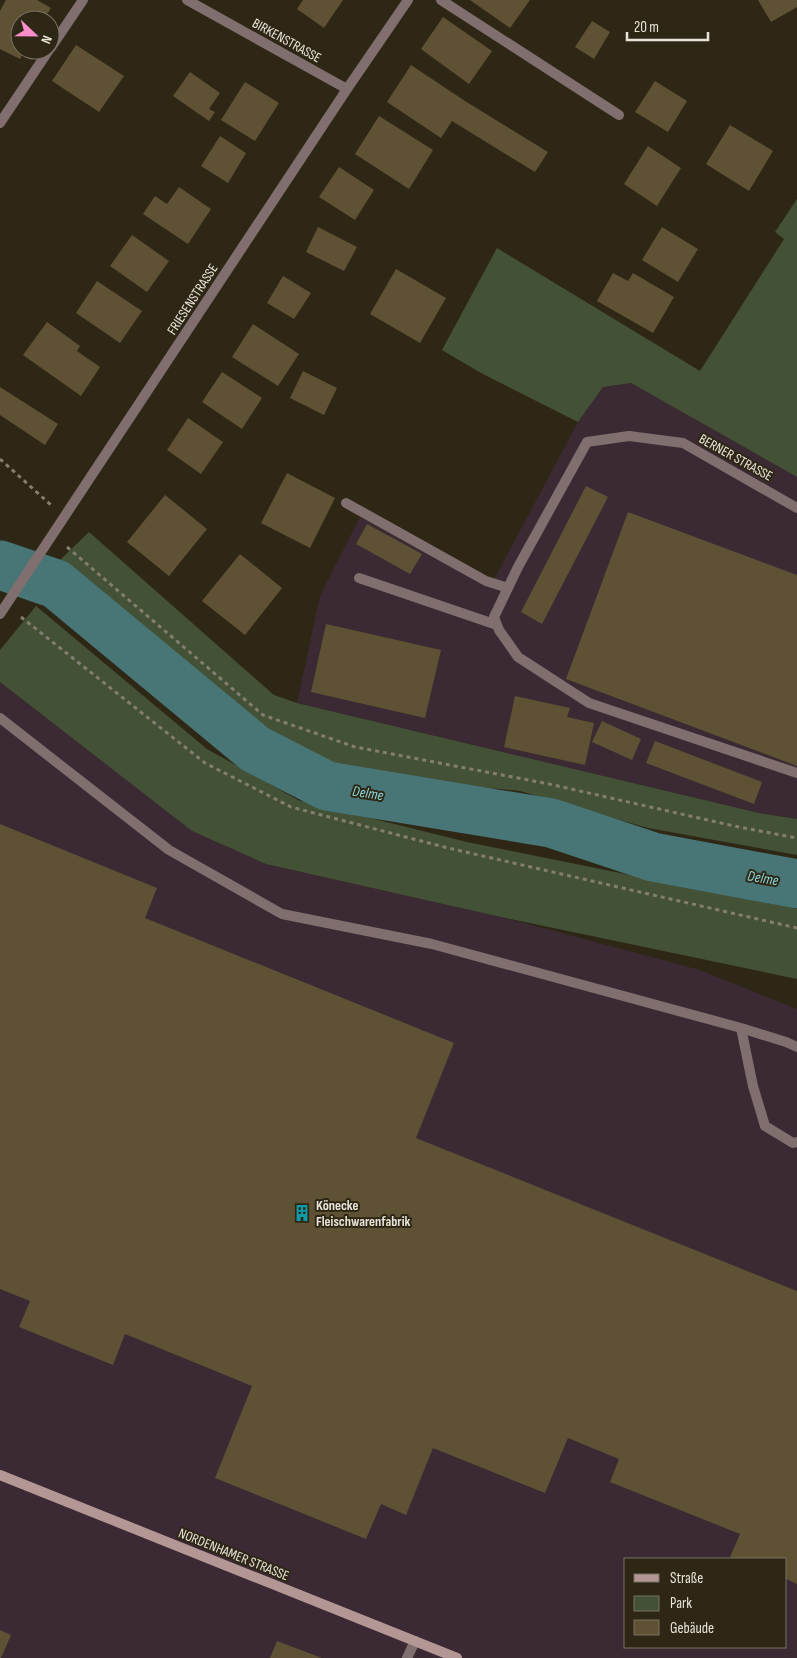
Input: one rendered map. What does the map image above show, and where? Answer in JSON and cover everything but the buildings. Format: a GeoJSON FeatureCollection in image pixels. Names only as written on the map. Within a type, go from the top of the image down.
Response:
{"type":"FeatureCollection","features":[{"type":"Feature","properties":{"kind":"street"},"geometry":{"type":"LineString","coordinates":[[60,35],[84,0]]}},
{"type":"Feature","properties":{"kind":"street","name":"BIRKENSTRASSE"},"geometry":{"type":"LineString","coordinates":[[187,0],[347,90]]}},
{"type":"Feature","properties":{"kind":"street","name":"FRIESENSTRASSE"},"geometry":{"type":"LineString","coordinates":[[5,606],[408,0]]}},
{"type":"Feature","properties":{"kind":"street"},"geometry":{"type":"LineString","coordinates":[[441,0],[619,115]]}},
{"type":"Feature","properties":{"kind":"street"},"geometry":{"type":"LineString","coordinates":[[0,123],[43,60]]}},
{"type":"Feature","properties":{"kind":"street","name":"BERNER STRASSE"},"geometry":{"type":"LineString","coordinates":[[508,588],[587,442],[629,436],[683,443],[797,508]]}},
{"type":"Feature","properties":{"kind":"street"},"geometry":{"type":"LineString","coordinates":[[346,502],[486,581],[508,588],[494,617],[497,625],[518,657],[589,703],[797,773]]}},
{"type":"Feature","properties":{"kind":"street"},"geometry":{"type":"LineString","coordinates":[[359,578],[497,625]]}},
{"type":"Feature","properties":{"kind":"street"},"geometry":{"type":"LineString","coordinates":[[0,718],[169,850],[282,914],[432,944],[741,1028],[786,1042],[797,1048]]}},
{"type":"Feature","properties":{"kind":"street"},"geometry":{"type":"LineString","coordinates":[[741,1028],[753,1086],[765,1126],[793,1143],[797,1142]]}},
{"type":"Feature","properties":{"kind":"street","name":"NORDENHAMER STRASSE"},"geometry":{"type":"LineString","coordinates":[[0,1475],[457,1658]]}},
{"type":"Feature","properties":{"kind":"street"},"geometry":{"type":"LineString","coordinates":[[407,1658],[415,1641]]}},
{"type":"Feature","properties":{"kind":"path"},"geometry":{"type":"LineString","coordinates":[[0,459],[64,517]]}},
{"type":"Feature","properties":{"kind":"path"},"geometry":{"type":"LineString","coordinates":[[52,535],[263,714],[356,747],[549,784],[734,826],[797,838]]}},
{"type":"Feature","properties":{"kind":"path"},"geometry":{"type":"LineString","coordinates":[[5,606],[205,763],[291,807],[448,848],[797,928]]}},
{"type":"Feature","properties":{"kind":"shaded area"},"geometry":{"type":"Polygon","coordinates":[[[631,383],[797,477],[797,819],[759,813],[297,703],[320,596],[360,517],[490,587],[578,422],[603,387],[631,383]]]}},
{"type":"Feature","properties":{"kind":"shaded area"},"geometry":{"type":"Polygon","coordinates":[[[0,682],[192,831],[266,864],[501,917],[700,970],[797,1009],[797,1658],[0,1658],[0,682]]]}},
{"type":"Feature","properties":{"kind":"green space"},"geometry":{"type":"Polygon","coordinates":[[[797,199],[797,477],[631,383],[603,387],[578,422],[481,373],[442,350],[497,248],[700,371],[784,239],[775,232],[797,199]]]}},
{"type":"Feature","properties":{"kind":"green space"},"geometry":{"type":"Polygon","coordinates":[[[89,532],[274,695],[297,703],[759,813],[797,819],[797,855],[648,828],[520,791],[340,773],[260,732],[60,560],[89,532]]]}},
{"type":"Feature","properties":{"kind":"green space"},"geometry":{"type":"Polygon","coordinates":[[[36,606],[207,749],[298,800],[467,842],[797,909],[797,979],[501,917],[266,864],[192,831],[0,682],[0,650],[36,606]]]}},
{"type":"Feature","properties":{"kind":"waterway","name":"Delme"},"geometry":{"type":"LineString","coordinates":[[0,565],[56,584],[255,749],[327,786],[551,823],[653,857],[797,884]]}},
{"type":"Feature","properties":{"kind":"place","name":"Könecke Fleischwarenfabrik"},"geometry":{"type":"Point","coordinates":[302,1213]}}]}
